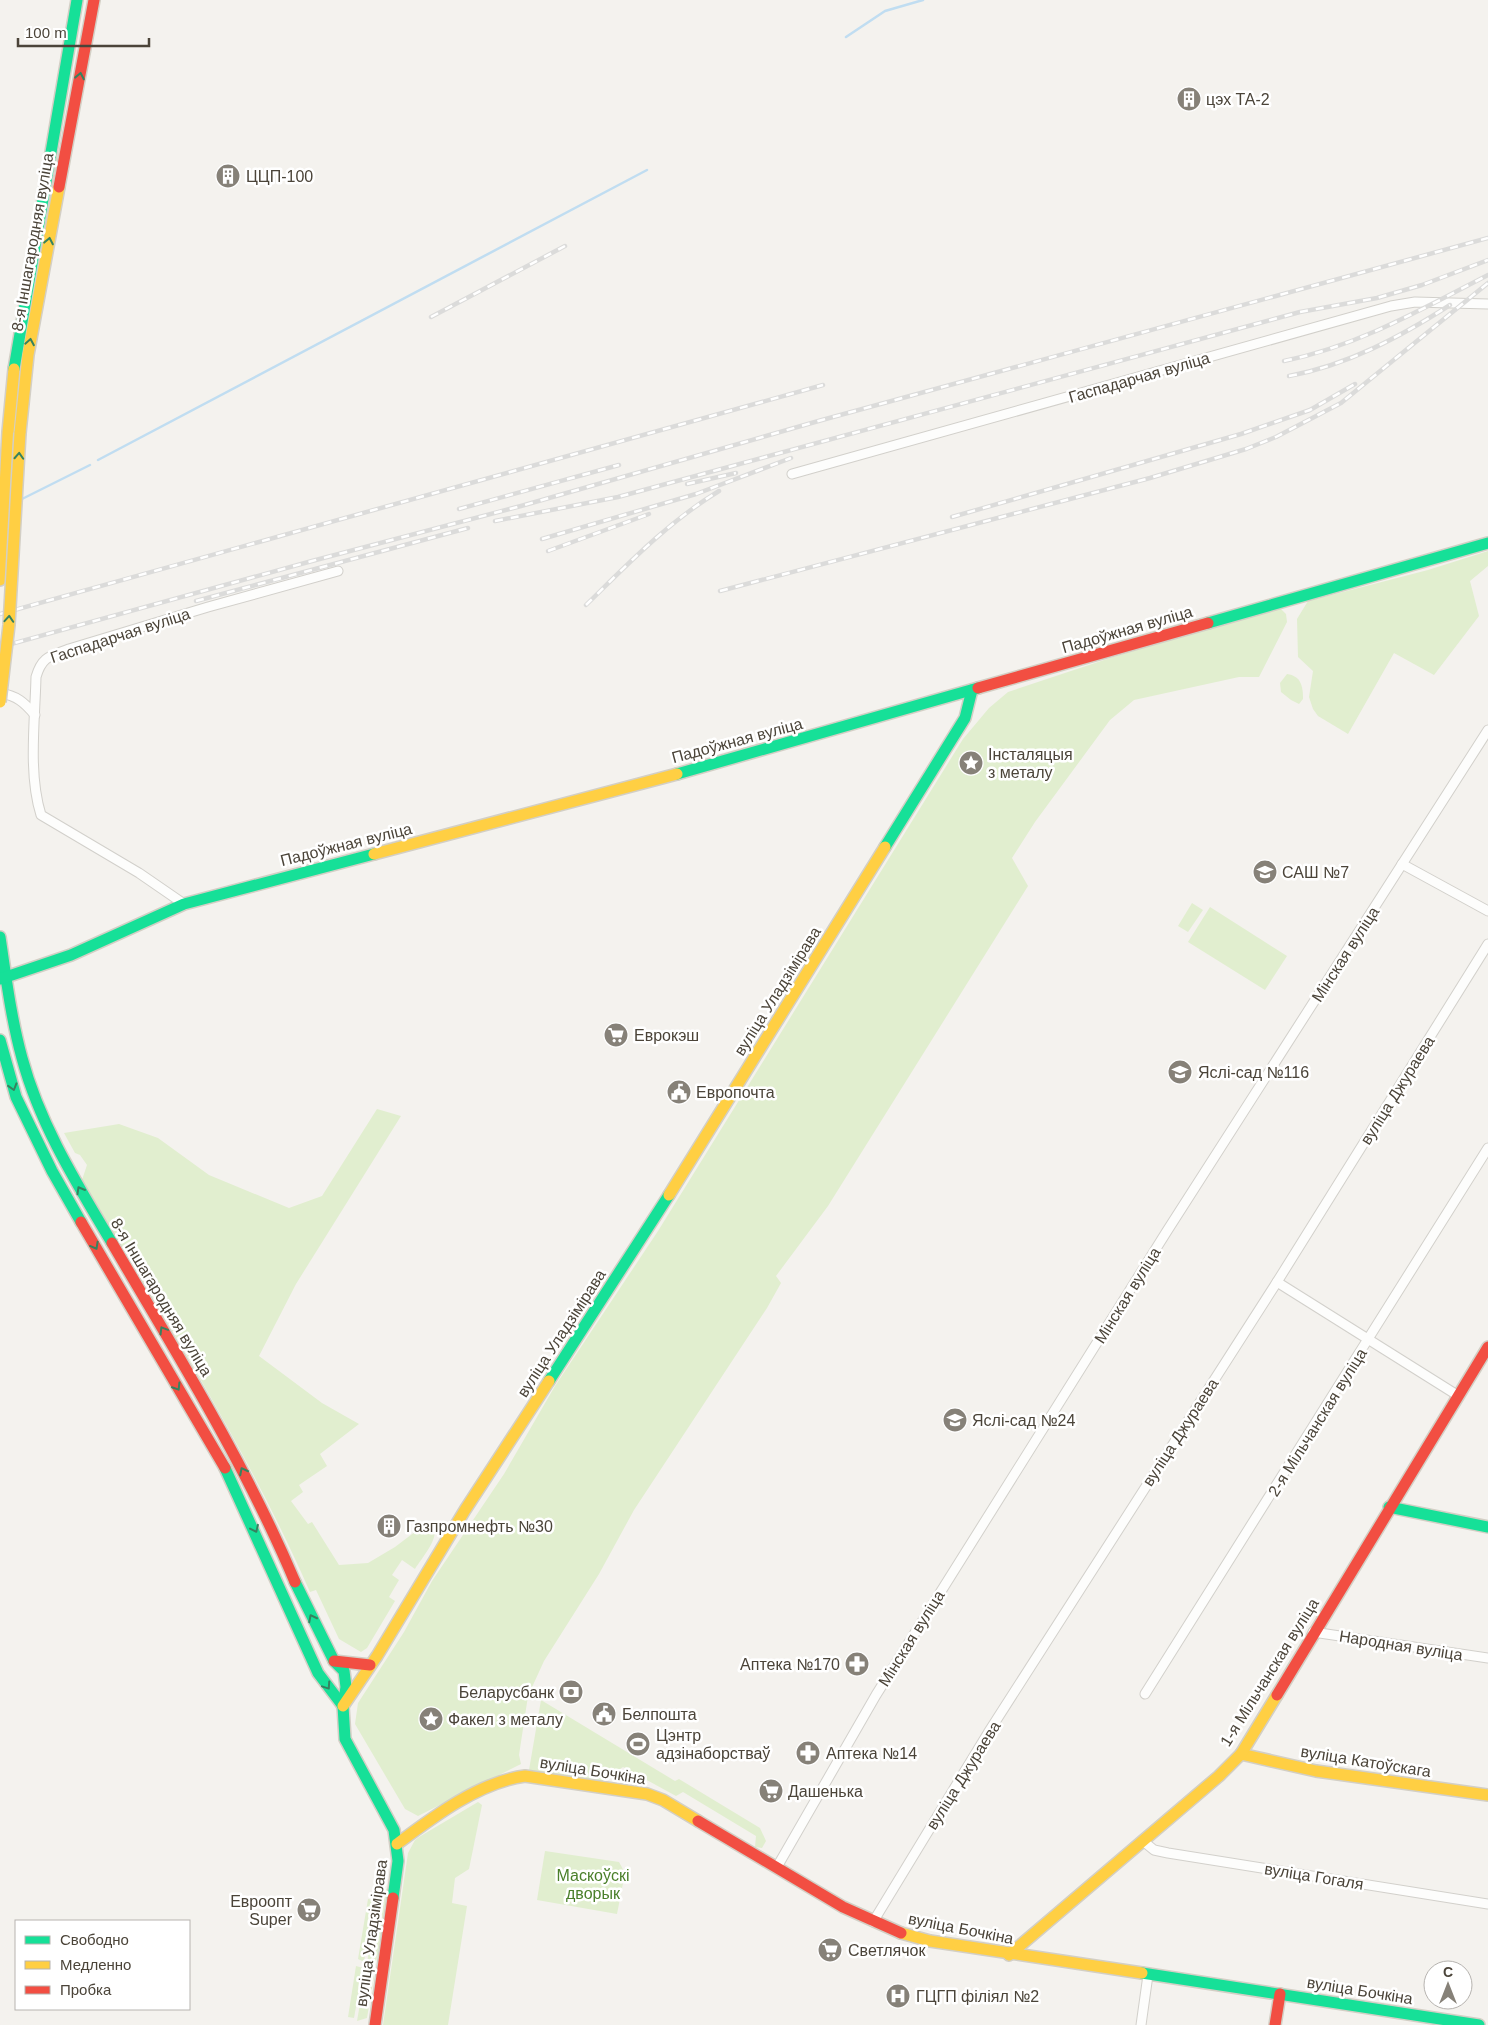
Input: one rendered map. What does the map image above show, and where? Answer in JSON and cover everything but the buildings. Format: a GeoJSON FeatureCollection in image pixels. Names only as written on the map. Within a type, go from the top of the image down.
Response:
{"type":"FeatureCollection","features":[{"type":"Feature","properties":{"kind":"main road","name":"8-я Іншагародняя вуліца"},"geometry":{"type":"LineString","coordinates":[[0,580],[11,389],[26,289],[77,0]]}},
{"type":"Feature","properties":{"kind":"main road","name":"8-я Іншагародняя вуліца"},"geometry":{"type":"LineString","coordinates":[[0,702],[9,624],[20,433],[28,355],[94,0]]}},
{"type":"Feature","properties":{"kind":"main road"},"geometry":{"type":"LineString","coordinates":[[55,122],[71,124]]}},
{"type":"Feature","properties":{"kind":"main road"},"geometry":{"type":"LineString","coordinates":[[26,289],[40,289]]}},
{"type":"Feature","properties":{"kind":"main road","name":"Падоўжная вуліца"},"geometry":{"type":"LineString","coordinates":[[3,979],[59,961],[134,924],[184,904],[602,795],[1488,543]]}},
{"type":"Feature","properties":{"kind":"main road","name":"вуліца Уладзімірава"},"geometry":{"type":"LineString","coordinates":[[375,2025],[396,1879],[397,1844],[394,1830],[384,1810],[348,1748],[343,1730],[343,1706],[465,1510],[654,1218],[954,736],[965,718],[972,690]]}},
{"type":"Feature","properties":{"kind":"main road","name":"8-я Іншагародняя вуліца"},"geometry":{"type":"LineString","coordinates":[[0,937],[3,979],[22,1059],[33,1092],[59,1154],[223,1431],[275,1534],[307,1609],[334,1661],[344,1671],[346,1687],[343,1706]]}},
{"type":"Feature","properties":{"kind":"main road","name":"8-я Іншагародняя вуліца"},"geometry":{"type":"LineString","coordinates":[[0,1040],[16,1097],[52,1171],[145,1333],[209,1438],[238,1493],[318,1673],[343,1706]]}},
{"type":"Feature","properties":{"kind":"main road","name":"1-я Мільчанская вуліца"},"geometry":{"type":"LineString","coordinates":[[1009,1954],[1219,1776],[1241,1754],[1389,1507],[1488,1347]]}},
{"type":"Feature","properties":{"kind":"main road"},"geometry":{"type":"LineString","coordinates":[[1389,1507],[1488,1527]]}},
{"type":"Feature","properties":{"kind":"main road"},"geometry":{"type":"LineString","coordinates":[[334,1661],[344,1661],[360,1666],[370,1665]]}},
{"type":"Feature","properties":{"kind":"main road","name":"вуліца Катоўскага"},"geometry":{"type":"LineString","coordinates":[[1241,1754],[1316,1771],[1488,1795]]}},
{"type":"Feature","properties":{"kind":"main road","name":"вуліца Бочкіна"},"geometry":{"type":"LineString","coordinates":[[397,1844],[410,1833],[488,1788],[520,1776],[653,1796],[817,1892],[896,1932],[930,1941],[1009,1954],[1479,2025]]}},
{"type":"Feature","properties":{"kind":"main road"},"geometry":{"type":"LineString","coordinates":[[1275,2025],[1280,1994]]}},
{"type":"Feature","properties":{"kind":"street","name":"Гаспадарчая вуліца"},"geometry":{"type":"LineString","coordinates":[[792,474],[1391,306],[1415,302],[1488,304]]}},
{"type":"Feature","properties":{"kind":"street","name":"Гаспадарчая вуліца"},"geometry":{"type":"LineString","coordinates":[[184,904],[139,873],[41,815],[35,796],[36,677],[39,665],[47,657],[208,606],[338,571]]}},
{"type":"Feature","properties":{"kind":"street"},"geometry":{"type":"LineString","coordinates":[[0,693],[14,695],[25,703],[35,716]]}},
{"type":"Feature","properties":{"kind":"street","name":"Мінская вуліца"},"geometry":{"type":"LineString","coordinates":[[777,1868],[876,1695],[1132,1286],[1488,730]]}},
{"type":"Feature","properties":{"kind":"street"},"geometry":{"type":"LineString","coordinates":[[1402,864],[1488,911]]}},
{"type":"Feature","properties":{"kind":"street","name":"вуліца Джураева"},"geometry":{"type":"LineString","coordinates":[[873,1922],[988,1733],[1277,1282],[1488,944]]}},
{"type":"Feature","properties":{"kind":"street","name":"2-я Мільчанская вуліца"},"geometry":{"type":"LineString","coordinates":[[1145,1694],[1488,1148]]}},
{"type":"Feature","properties":{"kind":"street"},"geometry":{"type":"LineString","coordinates":[[1277,1282],[1457,1395]]}},
{"type":"Feature","properties":{"kind":"street","name":"Народная вуліца"},"geometry":{"type":"LineString","coordinates":[[1314,1632],[1488,1658]]}},
{"type":"Feature","properties":{"kind":"street","name":"вуліца Гогаля"},"geometry":{"type":"LineString","coordinates":[[1143,1841],[1154,1850],[1191,1858],[1488,1904]]}},
{"type":"Feature","properties":{"kind":"street"},"geometry":{"type":"LineString","coordinates":[[1141,2025],[1148,1975]]}},
{"type":"Feature","properties":{"kind":"green space"},"geometry":{"type":"Polygon","coordinates":[[[1488,551],[1488,566],[1470,581],[1479,616],[1434,675],[1394,653],[1348,734],[1318,716],[1313,709],[1309,697],[1313,671],[1298,657],[1297,619],[1308,601],[1428,570],[1488,551]]]}},
{"type":"Feature","properties":{"kind":"green space"},"geometry":{"type":"Polygon","coordinates":[[[1280,608],[1286,614],[1287,622],[1259,677],[1239,677],[1134,700],[1110,720],[1035,822],[1012,858],[1028,886],[828,1206],[776,1276],[781,1283],[767,1308],[634,1510],[599,1574],[544,1661],[528,1696],[519,1755],[521,1764],[418,1816],[405,1809],[355,1724],[358,1703],[404,1632],[432,1581],[504,1474],[555,1386],[658,1231],[963,739],[989,708],[1008,692],[1113,657],[1280,608]]]}},
{"type":"Feature","properties":{"kind":"green space"},"geometry":{"type":"Polygon","coordinates":[[[1287,674],[1292,675],[1300,682],[1303,699],[1299,704],[1281,692],[1280,683],[1287,674]]]}},
{"type":"Feature","properties":{"kind":"green space"},"geometry":{"type":"Polygon","coordinates":[[[1192,903],[1203,910],[1188,932],[1178,926],[1192,903]]]}},
{"type":"Feature","properties":{"kind":"green space"},"geometry":{"type":"Polygon","coordinates":[[[1210,907],[1287,956],[1265,990],[1188,942],[1210,907]]]}},
{"type":"Feature","properties":{"kind":"green space"},"geometry":{"type":"Polygon","coordinates":[[[377,1109],[401,1116],[296,1284],[259,1356],[322,1403],[359,1424],[320,1454],[327,1466],[299,1485],[303,1492],[291,1501],[308,1524],[312,1522],[339,1565],[368,1563],[395,1547],[424,1525],[431,1527],[434,1531],[432,1544],[415,1569],[402,1560],[392,1575],[399,1580],[389,1597],[395,1601],[367,1648],[361,1652],[339,1639],[316,1590],[310,1592],[259,1485],[231,1434],[173,1332],[82,1180],[87,1165],[80,1155],[75,1153],[64,1133],[119,1124],[158,1138],[209,1175],[289,1208],[322,1196],[377,1109]]]}},
{"type":"Feature","properties":{"kind":"green space"},"geometry":{"type":"Polygon","coordinates":[[[541,1700],[675,1781],[679,1779],[760,1828],[766,1841],[762,1848],[755,1847],[756,1836],[683,1792],[676,1796],[623,1767],[601,1782],[529,1770],[541,1700]]]}},
{"type":"Feature","properties":{"kind":"green space"},"geometry":{"type":"Polygon","coordinates":[[[478,1802],[482,1805],[469,1869],[455,1878],[452,1903],[467,1906],[448,2025],[383,2025],[408,1853],[415,1840],[419,1837],[478,1802]]]}},
{"type":"Feature","properties":{"kind":"green space","name":"Маскоўскі дворык"},"geometry":{"type":"Polygon","coordinates":[[[545,1851],[619,1862],[625,1873],[617,1914],[537,1900],[545,1851]]]}},
{"type":"Feature","properties":{"kind":"green space"},"geometry":{"type":"Polygon","coordinates":[[[380,1884],[385,1886],[387,1890],[378,1955],[376,1961],[367,1963],[380,1884]]]}},
{"type":"Feature","properties":{"kind":"green space"},"geometry":{"type":"Polygon","coordinates":[[[368,1899],[374,1900],[364,1962],[358,1959],[368,1899]]]}},
{"type":"Feature","properties":{"kind":"green space"},"geometry":{"type":"Polygon","coordinates":[[[356,1966],[363,1968],[354,2018],[348,2017],[356,1966]]]}},
{"type":"Feature","properties":{"kind":"green space"},"geometry":{"type":"Polygon","coordinates":[[[366,1969],[372,1972],[374,1977],[367,2018],[357,2021],[366,1969]]]}},
{"type":"Feature","properties":{"kind":"waterway"},"geometry":{"type":"LineString","coordinates":[[846,37],[885,11],[923,0]]}},
{"type":"Feature","properties":{"kind":"waterway"},"geometry":{"type":"LineString","coordinates":[[98,460],[647,170]]}},
{"type":"Feature","properties":{"kind":"waterway"},"geometry":{"type":"LineString","coordinates":[[20,500],[90,465]]}},
{"type":"Feature","properties":{"kind":"railway"},"geometry":{"type":"LineString","coordinates":[[0,647],[312,561],[521,506],[822,420],[1488,238]]}},
{"type":"Feature","properties":{"kind":"railway"},"geometry":{"type":"LineString","coordinates":[[431,317],[565,246]]}},
{"type":"Feature","properties":{"kind":"railway"},"geometry":{"type":"LineString","coordinates":[[495,521],[618,497],[1300,312],[1377,298],[1422,285],[1488,260]]}},
{"type":"Feature","properties":{"kind":"railway"},"geometry":{"type":"LineString","coordinates":[[1284,361],[1338,346],[1364,336],[1488,275]]}},
{"type":"Feature","properties":{"kind":"railway"},"geometry":{"type":"LineString","coordinates":[[720,591],[1150,478],[1246,449],[1276,437],[1341,403],[1488,283]]}},
{"type":"Feature","properties":{"kind":"railway"},"geometry":{"type":"LineString","coordinates":[[1289,376],[1332,365],[1353,357],[1393,339],[1450,305]]}},
{"type":"Feature","properties":{"kind":"railway"},"geometry":{"type":"LineString","coordinates":[[952,517],[1241,434],[1310,410],[1355,384]]}},
{"type":"Feature","properties":{"kind":"railway"},"geometry":{"type":"LineString","coordinates":[[0,614],[823,385]]}},
{"type":"Feature","properties":{"kind":"railway"},"geometry":{"type":"LineString","coordinates":[[542,539],[696,494],[791,458]]}},
{"type":"Feature","properties":{"kind":"railway"},"geometry":{"type":"LineString","coordinates":[[459,509],[619,465]]}},
{"type":"Feature","properties":{"kind":"railway"},"geometry":{"type":"LineString","coordinates":[[687,484],[736,473]]}},
{"type":"Feature","properties":{"kind":"railway"},"geometry":{"type":"LineString","coordinates":[[586,605],[666,530],[700,503],[719,491]]}},
{"type":"Feature","properties":{"kind":"railway"},"geometry":{"type":"LineString","coordinates":[[548,551],[649,514]]}},
{"type":"Feature","properties":{"kind":"railway"},"geometry":{"type":"LineString","coordinates":[[196,601],[468,528]]}},
{"type":"Feature","properties":{"kind":"traffic: fast"},"geometry":{"type":"LineString","coordinates":[[14,369],[77,0]]}},
{"type":"Feature","properties":{"kind":"traffic: fast"},"geometry":{"type":"LineString","coordinates":[[1208,623],[1488,543]]}},
{"type":"Feature","properties":{"kind":"traffic: fast"},"geometry":{"type":"LineString","coordinates":[[677,774],[978,688]]}},
{"type":"Feature","properties":{"kind":"traffic: fast"},"geometry":{"type":"LineString","coordinates":[[885,847],[965,718],[972,690]]}},
{"type":"Feature","properties":{"kind":"traffic: fast"},"geometry":{"type":"LineString","coordinates":[[0,979],[71,955],[184,904],[374,854]]}},
{"type":"Feature","properties":{"kind":"traffic: fast"},"geometry":{"type":"LineString","coordinates":[[0,937],[15,1028],[30,1083],[61,1154],[112,1243]]}},
{"type":"Feature","properties":{"kind":"traffic: fast"},"geometry":{"type":"LineString","coordinates":[[0,1040],[16,1097],[52,1171],[81,1222]]}},
{"type":"Feature","properties":{"kind":"traffic: fast"},"geometry":{"type":"LineString","coordinates":[[549,1381],[669,1195]]}},
{"type":"Feature","properties":{"kind":"traffic: fast"},"geometry":{"type":"LineString","coordinates":[[225,1468],[318,1673],[343,1706]]}},
{"type":"Feature","properties":{"kind":"traffic: fast"},"geometry":{"type":"LineString","coordinates":[[1389,1507],[1488,1527]]}},
{"type":"Feature","properties":{"kind":"traffic: fast"},"geometry":{"type":"LineString","coordinates":[[295,1582],[334,1661],[344,1671],[346,1687],[343,1706],[345,1739],[394,1830],[398,1861],[393,1898]]}},
{"type":"Feature","properties":{"kind":"traffic: fast"},"geometry":{"type":"LineString","coordinates":[[1142,1973],[1479,2025]]}},
{"type":"Feature","properties":{"kind":"traffic: slow"},"geometry":{"type":"LineString","coordinates":[[20,433],[28,355],[59,187]]}},
{"type":"Feature","properties":{"kind":"traffic: slow"},"geometry":{"type":"LineString","coordinates":[[0,580],[8,432],[14,369]]}},
{"type":"Feature","properties":{"kind":"traffic: slow"},"geometry":{"type":"LineString","coordinates":[[0,702],[9,625],[20,433]]}},
{"type":"Feature","properties":{"kind":"traffic: slow"},"geometry":{"type":"LineString","coordinates":[[374,854],[677,774]]}},
{"type":"Feature","properties":{"kind":"traffic: slow"},"geometry":{"type":"LineString","coordinates":[[669,1195],[885,847]]}},
{"type":"Feature","properties":{"kind":"traffic: slow"},"geometry":{"type":"LineString","coordinates":[[343,1706],[377,1656],[465,1510],[549,1381]]}},
{"type":"Feature","properties":{"kind":"traffic: slow"},"geometry":{"type":"LineString","coordinates":[[1009,1955],[1219,1776],[1241,1754],[1277,1695]]}},
{"type":"Feature","properties":{"kind":"traffic: slow"},"geometry":{"type":"LineString","coordinates":[[1241,1754],[1316,1771],[1488,1795]]}},
{"type":"Feature","properties":{"kind":"traffic: slow"},"geometry":{"type":"LineString","coordinates":[[397,1844],[457,1802],[491,1785],[525,1776],[647,1794],[663,1800],[698,1821]]}},
{"type":"Feature","properties":{"kind":"traffic: slow"},"geometry":{"type":"LineString","coordinates":[[901,1933],[930,1941],[1142,1973]]}},
{"type":"Feature","properties":{"kind":"traffic: jam"},"geometry":{"type":"LineString","coordinates":[[59,187],[94,0]]}},
{"type":"Feature","properties":{"kind":"traffic: jam"},"geometry":{"type":"LineString","coordinates":[[978,688],[1208,623]]}},
{"type":"Feature","properties":{"kind":"traffic: jam"},"geometry":{"type":"LineString","coordinates":[[81,1222],[225,1468]]}},
{"type":"Feature","properties":{"kind":"traffic: jam"},"geometry":{"type":"LineString","coordinates":[[112,1243],[232,1452],[295,1582]]}},
{"type":"Feature","properties":{"kind":"traffic: jam"},"geometry":{"type":"LineString","coordinates":[[1277,1695],[1488,1347]]}},
{"type":"Feature","properties":{"kind":"traffic: jam"},"geometry":{"type":"LineString","coordinates":[[334,1661],[370,1665]]}},
{"type":"Feature","properties":{"kind":"traffic: jam"},"geometry":{"type":"LineString","coordinates":[[698,1821],[843,1907],[901,1933]]}},
{"type":"Feature","properties":{"kind":"traffic: jam"},"geometry":{"type":"LineString","coordinates":[[375,2025],[393,1898]]}},
{"type":"Feature","properties":{"kind":"traffic: jam"},"geometry":{"type":"LineString","coordinates":[[1275,2025],[1280,1994]]}},
{"type":"Feature","properties":{"kind":"place","name":"цэх ТА-2"},"geometry":{"type":"Point","coordinates":[1189,99]}},
{"type":"Feature","properties":{"kind":"place","name":"ЦЦП-100"},"geometry":{"type":"Point","coordinates":[228,176]}},
{"type":"Feature","properties":{"kind":"place","name":"Інсталяцыя з металу"},"geometry":{"type":"Point","coordinates":[971,763]}},
{"type":"Feature","properties":{"kind":"place","name":"САШ №7"},"geometry":{"type":"Point","coordinates":[1265,872]}},
{"type":"Feature","properties":{"kind":"place","name":"Еврокэш"},"geometry":{"type":"Point","coordinates":[616,1035]}},
{"type":"Feature","properties":{"kind":"place","name":"Яслі-сад №116"},"geometry":{"type":"Point","coordinates":[1180,1072]}},
{"type":"Feature","properties":{"kind":"place","name":"Европочта"},"geometry":{"type":"Point","coordinates":[679,1092]}},
{"type":"Feature","properties":{"kind":"place","name":"Яслі-сад №24"},"geometry":{"type":"Point","coordinates":[955,1420]}},
{"type":"Feature","properties":{"kind":"place","name":"Газпромнефть №30"},"geometry":{"type":"Point","coordinates":[389,1526]}},
{"type":"Feature","properties":{"kind":"place","name":"Аптека №170"},"geometry":{"type":"Point","coordinates":[857,1664]}},
{"type":"Feature","properties":{"kind":"place","name":"Беларусбанк"},"geometry":{"type":"Point","coordinates":[571,1692]}},
{"type":"Feature","properties":{"kind":"place","name":"Белпошта"},"geometry":{"type":"Point","coordinates":[604,1714]}},
{"type":"Feature","properties":{"kind":"place","name":"Факел з металу"},"geometry":{"type":"Point","coordinates":[431,1719]}},
{"type":"Feature","properties":{"kind":"place","name":"Цэнтр адзінаборстваў"},"geometry":{"type":"Point","coordinates":[638,1744]}},
{"type":"Feature","properties":{"kind":"place","name":"Аптека №14"},"geometry":{"type":"Point","coordinates":[808,1753]}},
{"type":"Feature","properties":{"kind":"place","name":"Дашенька"},"geometry":{"type":"Point","coordinates":[771,1791]}},
{"type":"Feature","properties":{"kind":"place","name":"Евроопт Super"},"geometry":{"type":"Point","coordinates":[309,1910]}},
{"type":"Feature","properties":{"kind":"place","name":"Светлячок"},"geometry":{"type":"Point","coordinates":[830,1950]}},
{"type":"Feature","properties":{"kind":"place","name":"ГЦГП філіял №2"},"geometry":{"type":"Point","coordinates":[898,1996]}}]}
